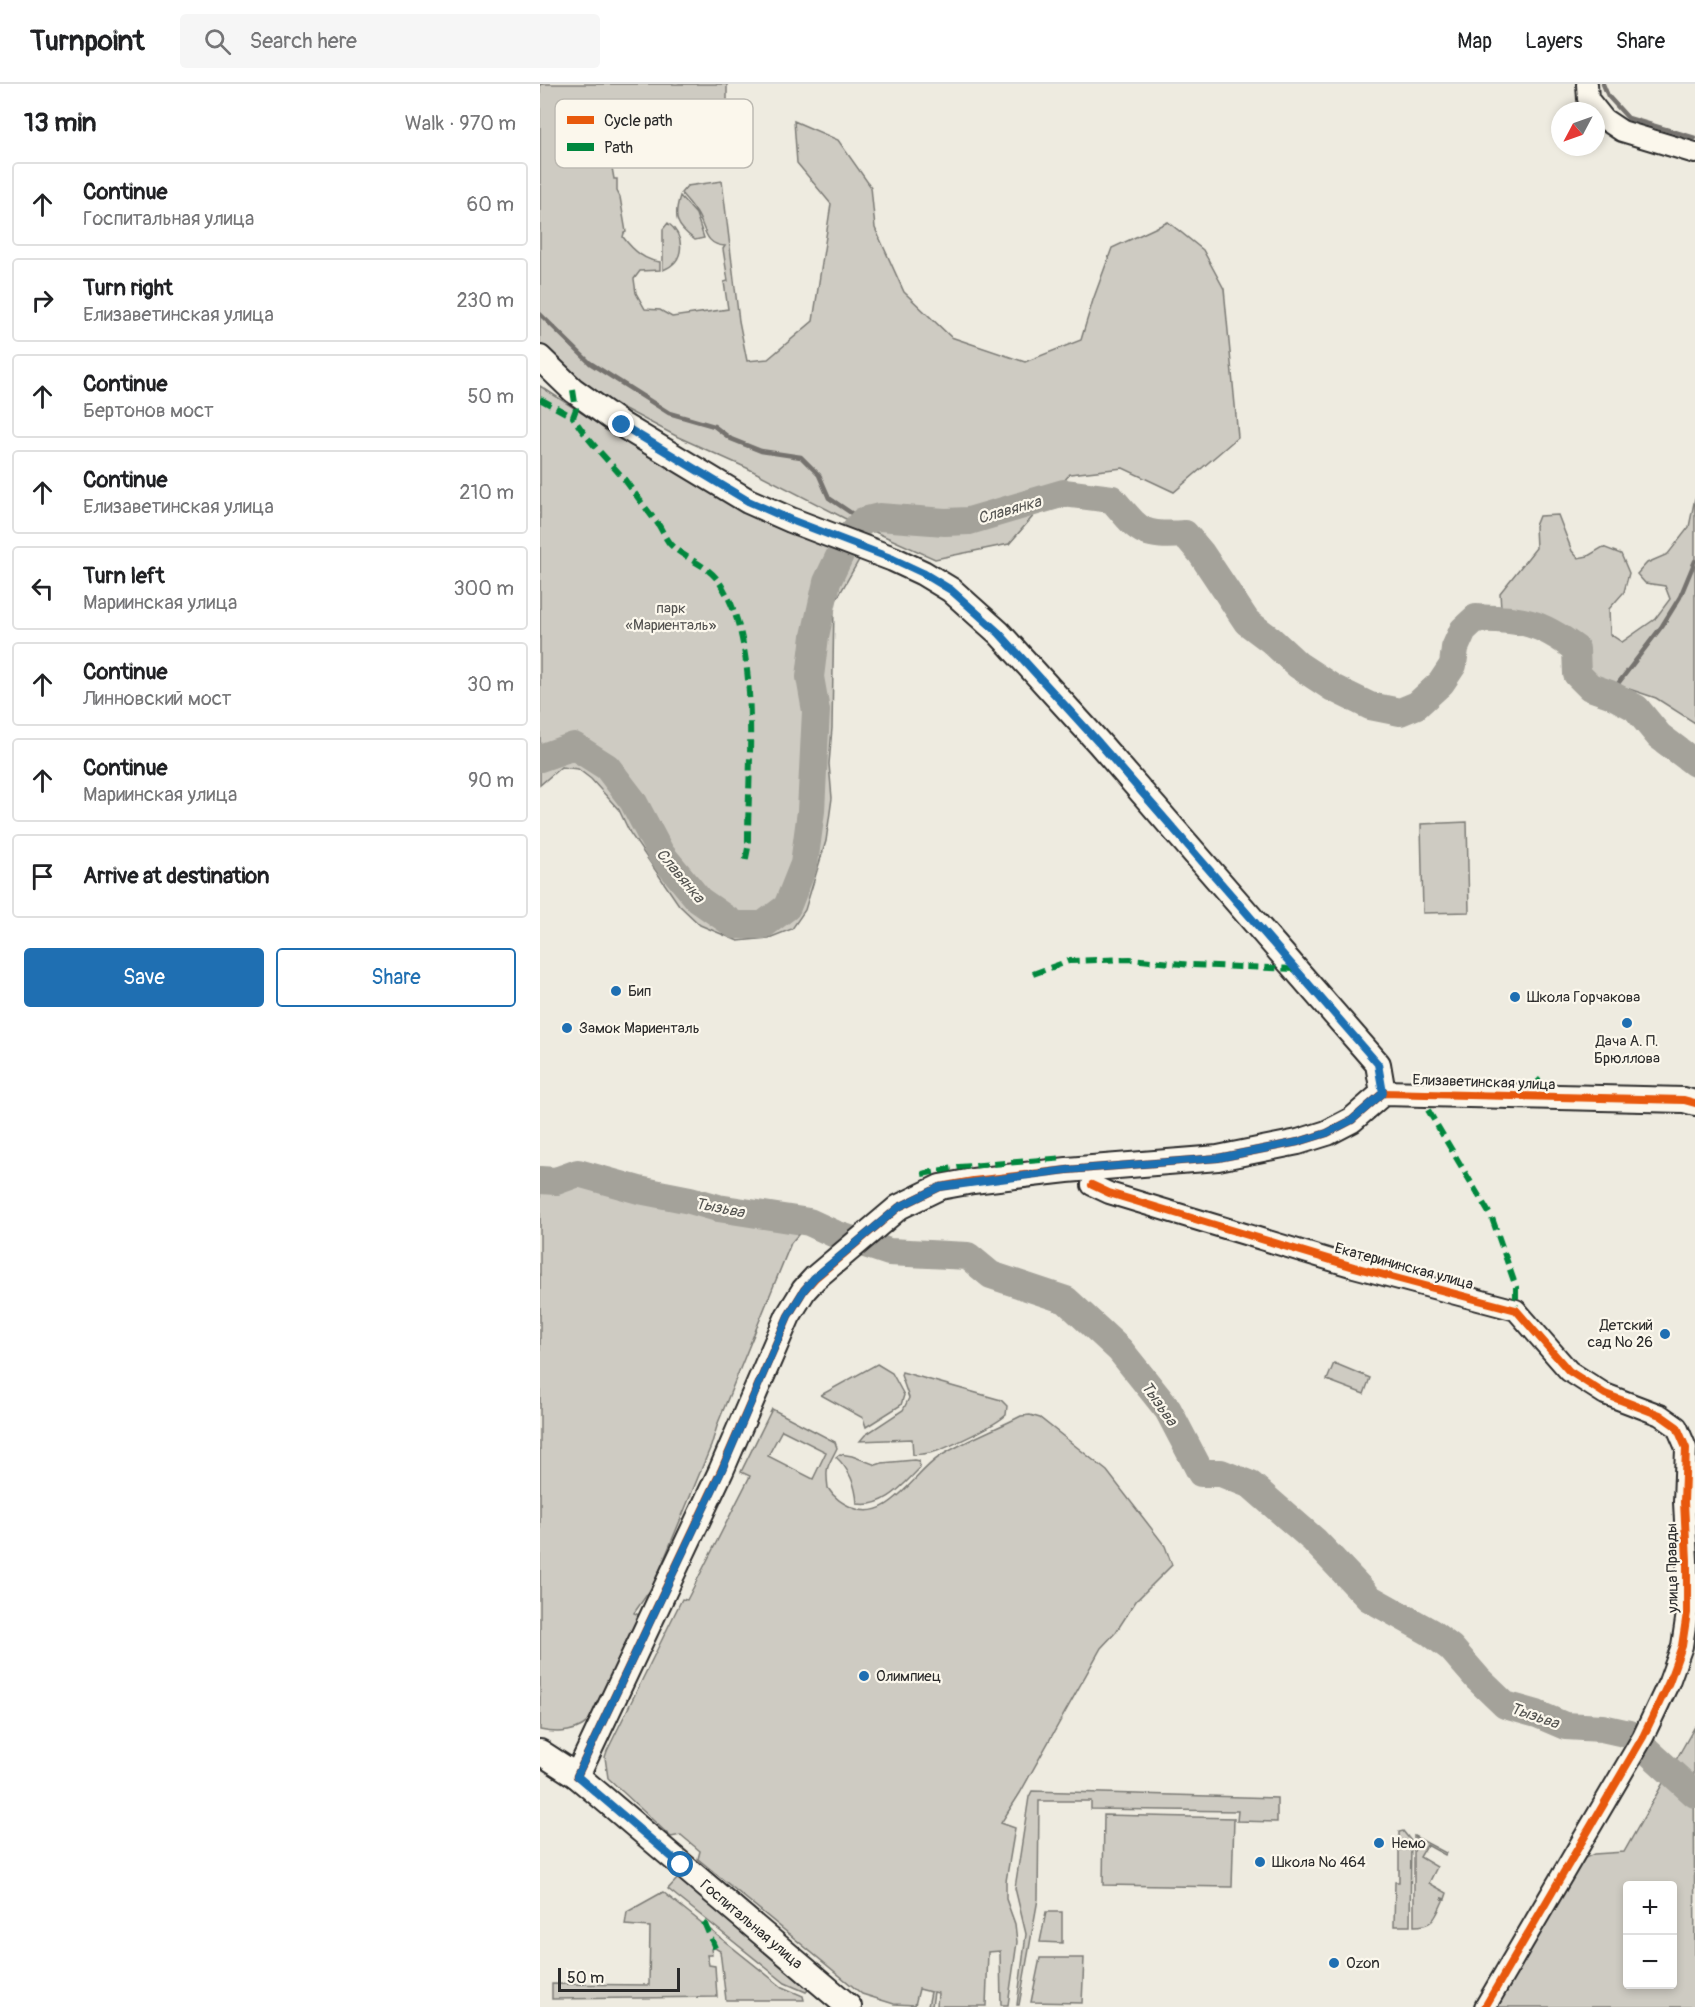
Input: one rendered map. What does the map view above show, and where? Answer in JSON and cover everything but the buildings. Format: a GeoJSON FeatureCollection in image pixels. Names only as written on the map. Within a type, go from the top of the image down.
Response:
{"type":"FeatureCollection","features":[{"type":"Feature","properties":{"kind":"street"},"geometry":{"type":"LineString","coordinates":[[1587,84],[1588,99],[1604,118],[1622,131],[1695,153]]}},
{"type":"Feature","properties":{"kind":"street"},"geometry":{"type":"LineString","coordinates":[[540,358],[573,390],[622,425],[748,501],[893,559],[951,590],[999,633],[1099,743],[1378,1064],[1383,1093],[1352,1120],[1327,1133],[1298,1142],[1218,1158],[1067,1170],[940,1187],[899,1207],[814,1278],[788,1316],[721,1472],[577,1776]]}},
{"type":"Feature","properties":{"kind":"street","name":"Елизаветинская улица"},"geometry":{"type":"LineString","coordinates":[[1383,1093],[1684,1100],[1695,1103]]}},
{"type":"Feature","properties":{"kind":"street","name":"Екатерининская улица"},"geometry":{"type":"LineString","coordinates":[[1092,1185],[1109,1193],[1354,1267],[1516,1310],[1569,1371],[1605,1394],[1660,1415],[1677,1427]]}},
{"type":"Feature","properties":{"kind":"street","name":"улица Правды"},"geometry":{"type":"LineString","coordinates":[[1485,2007],[1638,1744],[1670,1682],[1682,1646],[1687,1613],[1688,1560],[1684,1502],[1686,1449],[1677,1427]]}},
{"type":"Feature","properties":{"kind":"street","name":"Госпитальная улица"},"geometry":{"type":"LineString","coordinates":[[540,1752],[577,1776],[849,2007]]}},
{"type":"Feature","properties":{"kind":"green space"},"geometry":{"type":"Polygon","coordinates":[[[540,84],[727,84],[727,99],[555,99],[555,168],[612,168],[614,179],[617,179],[617,191],[626,232],[623,237],[639,254],[660,262],[660,270],[640,271],[634,279],[636,293],[645,309],[660,310],[672,317],[728,309],[724,282],[728,281],[723,249],[725,246],[718,245],[709,238],[696,212],[681,193],[687,186],[722,181],[739,321],[747,361],[768,359],[813,321],[831,204],[797,163],[794,121],[838,140],[871,187],[875,228],[904,292],[951,337],[1025,362],[1081,340],[1112,248],[1168,222],[1203,250],[1224,289],[1238,437],[1174,492],[1123,468],[1070,474],[1009,544],[935,559],[844,518],[604,398],[553,359],[540,343],[540,84]]]}},
{"type":"Feature","properties":{"kind":"green space"},"geometry":{"type":"Polygon","coordinates":[[[680,196],[696,214],[704,238],[695,240],[680,226],[677,210],[680,196]]]}},
{"type":"Feature","properties":{"kind":"green space"},"geometry":{"type":"Polygon","coordinates":[[[668,223],[678,235],[680,248],[676,261],[663,270],[663,229],[668,223]]]}},
{"type":"Feature","properties":{"kind":"green space","name":"парк «Мариенталь»"},"geometry":{"type":"Polygon","coordinates":[[[540,386],[622,439],[742,506],[860,558],[834,604],[832,728],[829,764],[832,798],[826,841],[805,910],[792,929],[769,938],[738,941],[700,925],[679,905],[630,833],[619,810],[591,779],[578,769],[561,767],[540,785],[540,386]]]}},
{"type":"Feature","properties":{"kind":"green space"},"geometry":{"type":"Polygon","coordinates":[[[1695,498],[1695,723],[1656,698],[1593,677],[1581,648],[1549,620],[1501,608],[1500,593],[1536,548],[1535,526],[1539,516],[1558,515],[1572,551],[1578,558],[1588,556],[1603,547],[1621,554],[1629,573],[1624,592],[1609,609],[1610,634],[1622,642],[1655,619],[1670,599],[1665,586],[1645,583],[1637,574],[1647,563],[1668,554],[1689,527],[1695,498]]]}},
{"type":"Feature","properties":{"kind":"green space"},"geometry":{"type":"Polygon","coordinates":[[[1467,822],[1469,912],[1423,913],[1421,824],[1467,822]]]}},
{"type":"Feature","properties":{"kind":"green space"},"geometry":{"type":"Polygon","coordinates":[[[578,1173],[718,1208],[809,1222],[791,1243],[653,1586],[634,1613],[639,1615],[640,1619],[592,1717],[575,1729],[554,1732],[540,1730],[540,1180],[556,1181],[578,1173]]]}},
{"type":"Feature","properties":{"kind":"green space"},"geometry":{"type":"Polygon","coordinates":[[[1334,1363],[1370,1378],[1364,1394],[1327,1380],[1334,1363]]]}},
{"type":"Feature","properties":{"kind":"green space"},"geometry":{"type":"Polygon","coordinates":[[[877,1364],[892,1373],[904,1395],[901,1405],[866,1427],[863,1418],[821,1395],[877,1364]]]}},
{"type":"Feature","properties":{"kind":"green space"},"geometry":{"type":"Polygon","coordinates":[[[902,1372],[1001,1400],[1007,1406],[1006,1415],[973,1435],[934,1452],[913,1455],[912,1439],[860,1441],[865,1435],[903,1410],[909,1398],[902,1372]]]}},
{"type":"Feature","properties":{"kind":"green space","name":"Олимпиец"},"geometry":{"type":"Polygon","coordinates":[[[772,1409],[835,1442],[837,1448],[828,1466],[827,1475],[828,1488],[836,1497],[853,1508],[866,1511],[878,1509],[900,1494],[939,1457],[1021,1416],[1030,1415],[1040,1418],[1107,1471],[1165,1546],[1172,1565],[1136,1601],[1116,1632],[1101,1648],[1001,1823],[1015,1828],[1006,1881],[1006,1899],[1015,1924],[1017,1942],[1008,2005],[1001,2005],[1000,1951],[988,1952],[986,2006],[937,2006],[938,1993],[934,1992],[932,2006],[928,2006],[931,1992],[919,1989],[915,2005],[894,2004],[862,1994],[698,1859],[700,1851],[681,1835],[671,1837],[608,1778],[605,1757],[607,1751],[682,1599],[687,1600],[750,1476],[741,1472],[772,1409]],[[782,1430],[768,1456],[813,1479],[826,1452],[782,1430]]]}},
{"type":"Feature","properties":{"kind":"green space"},"geometry":{"type":"Polygon","coordinates":[[[840,1454],[876,1465],[914,1460],[919,1461],[920,1468],[900,1488],[884,1499],[876,1503],[857,1504],[851,1478],[836,1457],[840,1454]]]}},
{"type":"Feature","properties":{"kind":"green space"},"geometry":{"type":"Polygon","coordinates":[[[1694,1728],[1695,2007],[1497,2007],[1544,1922],[1585,1858],[1594,1854],[1624,1852],[1694,1728]]]}},
{"type":"Feature","properties":{"kind":"green space"},"geometry":{"type":"Polygon","coordinates":[[[1032,1791],[1277,1798],[1277,1822],[1237,1821],[1238,1811],[1091,1809],[1091,1801],[1039,1801],[1038,1899],[1019,2005],[1017,2005],[1026,1934],[1015,1888],[1029,1797],[1032,1791]]]}},
{"type":"Feature","properties":{"kind":"green space"},"geometry":{"type":"Polygon","coordinates":[[[1104,1815],[1234,1818],[1232,1887],[1103,1885],[1104,1815]]]}},
{"type":"Feature","properties":{"kind":"green space"},"geometry":{"type":"Polygon","coordinates":[[[1403,1831],[1411,1841],[1410,1926],[1394,1926],[1395,1882],[1399,1882],[1399,1832],[1403,1831]]]}},
{"type":"Feature","properties":{"kind":"green space"},"geometry":{"type":"Polygon","coordinates":[[[1414,1836],[1446,1853],[1445,1855],[1427,1845],[1420,1857],[1437,1867],[1429,1883],[1447,1893],[1445,1899],[1442,1898],[1443,1901],[1433,1920],[1421,1926],[1414,1926],[1414,1836]]]}},
{"type":"Feature","properties":{"kind":"green space"},"geometry":{"type":"Polygon","coordinates":[[[679,1877],[809,1989],[806,1992],[785,1983],[668,1889],[679,1877]]]}},
{"type":"Feature","properties":{"kind":"green space"},"geometry":{"type":"Polygon","coordinates":[[[663,1892],[782,1987],[803,1996],[804,2000],[726,2000],[720,1951],[715,1948],[711,1949],[712,1955],[707,1955],[709,1965],[715,1966],[717,1997],[552,1999],[552,1984],[649,1985],[650,1927],[625,1925],[627,1912],[663,1892]]]}},
{"type":"Feature","properties":{"kind":"green space"},"geometry":{"type":"Polygon","coordinates":[[[1046,1912],[1062,1912],[1062,1943],[1040,1942],[1046,1912]]]}},
{"type":"Feature","properties":{"kind":"green space"},"geometry":{"type":"Polygon","coordinates":[[[1040,1958],[1084,1958],[1082,2003],[1031,2002],[1040,1958]]]}},
{"type":"Feature","properties":{"kind":"waterway"},"geometry":{"type":"LineString","coordinates":[[1603,84],[1608,96],[1628,118],[1695,138]]}},
{"type":"Feature","properties":{"kind":"waterway"},"geometry":{"type":"LineString","coordinates":[[540,314],[590,363],[669,413],[714,426],[731,439],[761,451],[801,457],[819,475],[829,498],[863,521]]}},
{"type":"Feature","properties":{"kind":"waterway","name":"Славянка"},"geometry":{"type":"LineString","coordinates":[[540,758],[574,746],[607,767],[633,801],[661,854],[699,900],[735,925],[763,925],[787,907],[804,864],[811,811],[816,711],[810,677],[815,636],[827,582],[848,538],[863,521],[879,517],[945,522],[969,521],[1064,493],[1112,499],[1136,525],[1150,533],[1185,534],[1201,553],[1247,622],[1298,665],[1333,688],[1370,706],[1400,712],[1417,705],[1441,683],[1453,665],[1455,648],[1463,630],[1476,618],[1518,621],[1551,632],[1576,649],[1577,674],[1590,687],[1610,694],[1636,708],[1659,736],[1695,763]]}},
{"type":"Feature","properties":{"kind":"waterway"},"geometry":{"type":"LineString","coordinates":[[1610,694],[1662,626],[1680,597],[1695,561]]}},
{"type":"Feature","properties":{"kind":"waterway","name":"Тызьва"},"geometry":{"type":"LineString","coordinates":[[540,1180],[556,1181],[578,1173],[718,1208],[809,1222],[835,1234],[889,1252],[968,1256],[991,1275],[1066,1300],[1120,1350],[1168,1410],[1201,1473],[1221,1473],[1251,1485],[1314,1540],[1369,1598],[1430,1632],[1451,1648],[1505,1705],[1537,1714],[1565,1726],[1602,1728],[1629,1734],[1695,1794]]}},
{"type":"Feature","properties":{"kind":"marked path"},"geometry":{"type":"LineString","coordinates":[[573,390],[576,409],[573,417],[584,434],[625,480],[670,544],[712,573],[732,606],[742,637],[750,709],[748,848],[745,863]]}},
{"type":"Feature","properties":{"kind":"marked path"},"geometry":{"type":"LineString","coordinates":[[540,399],[573,417]]}},
{"type":"Feature","properties":{"kind":"marked path"},"geometry":{"type":"LineString","coordinates":[[1033,974],[1069,961],[1130,959],[1192,965],[1295,969]]}},
{"type":"Feature","properties":{"kind":"marked path"},"geometry":{"type":"LineString","coordinates":[[1533,1087],[1541,1079]]}},
{"type":"Feature","properties":{"kind":"marked path"},"geometry":{"type":"LineString","coordinates":[[1428,1110],[1492,1218],[1516,1287],[1516,1310]]}},
{"type":"Feature","properties":{"kind":"marked path"},"geometry":{"type":"LineString","coordinates":[[922,1174],[959,1167],[1064,1158]]}},
{"type":"Feature","properties":{"kind":"marked path"},"geometry":{"type":"LineString","coordinates":[[704,1922],[715,1948]]}},
{"type":"Feature","properties":{"kind":"cycle path"},"geometry":{"type":"LineString","coordinates":[[577,1776],[721,1471],[788,1316],[804,1290],[815,1278],[899,1207],[940,1187],[973,1181],[1067,1170],[1218,1158],[1298,1142],[1327,1133],[1352,1120],[1383,1093],[1684,1100],[1695,1103]]}},
{"type":"Feature","properties":{"kind":"cycle path"},"geometry":{"type":"LineString","coordinates":[[1092,1185],[1109,1193],[1354,1267],[1516,1310],[1569,1371],[1605,1394],[1660,1415],[1677,1427],[1686,1448],[1684,1502],[1687,1613],[1682,1646],[1669,1682],[1643,1737],[1485,2007]]}},
{"type":"Feature","properties":{"kind":"place","name":"Бип"},"geometry":{"type":"Point","coordinates":[616,991]}},
{"type":"Feature","properties":{"kind":"place","name":"Школа Горчакова"},"geometry":{"type":"Point","coordinates":[1515,997]}},
{"type":"Feature","properties":{"kind":"place","name":"Дача А. П. Брюллова"},"geometry":{"type":"Point","coordinates":[1627,1023]}},
{"type":"Feature","properties":{"kind":"place","name":"Замок Мариенталь"},"geometry":{"type":"Point","coordinates":[567,1028]}},
{"type":"Feature","properties":{"kind":"place","name":"Детский сад № 26"},"geometry":{"type":"Point","coordinates":[1665,1334]}},
{"type":"Feature","properties":{"kind":"place","name":"Олимпиец"},"geometry":{"type":"Point","coordinates":[864,1676]}},
{"type":"Feature","properties":{"kind":"place","name":"Немо"},"geometry":{"type":"Point","coordinates":[1379,1843]}},
{"type":"Feature","properties":{"kind":"place","name":"Школа № 464"},"geometry":{"type":"Point","coordinates":[1260,1862]}},
{"type":"Feature","properties":{"kind":"place","name":"Ozon"},"geometry":{"type":"Point","coordinates":[1334,1963]}},
{"type":"Feature","properties":{"kind":"route"},"geometry":{"type":"LineString","coordinates":[[622,425],[748,501],[923,573],[951,590],[972,607],[999,633],[1099,743],[1378,1064],[1383,1093],[1352,1120],[1327,1133],[1298,1142],[1218,1158],[1067,1170],[940,1187],[899,1207],[814,1278],[788,1316],[721,1472],[577,1776],[681,1865]]}}]}
